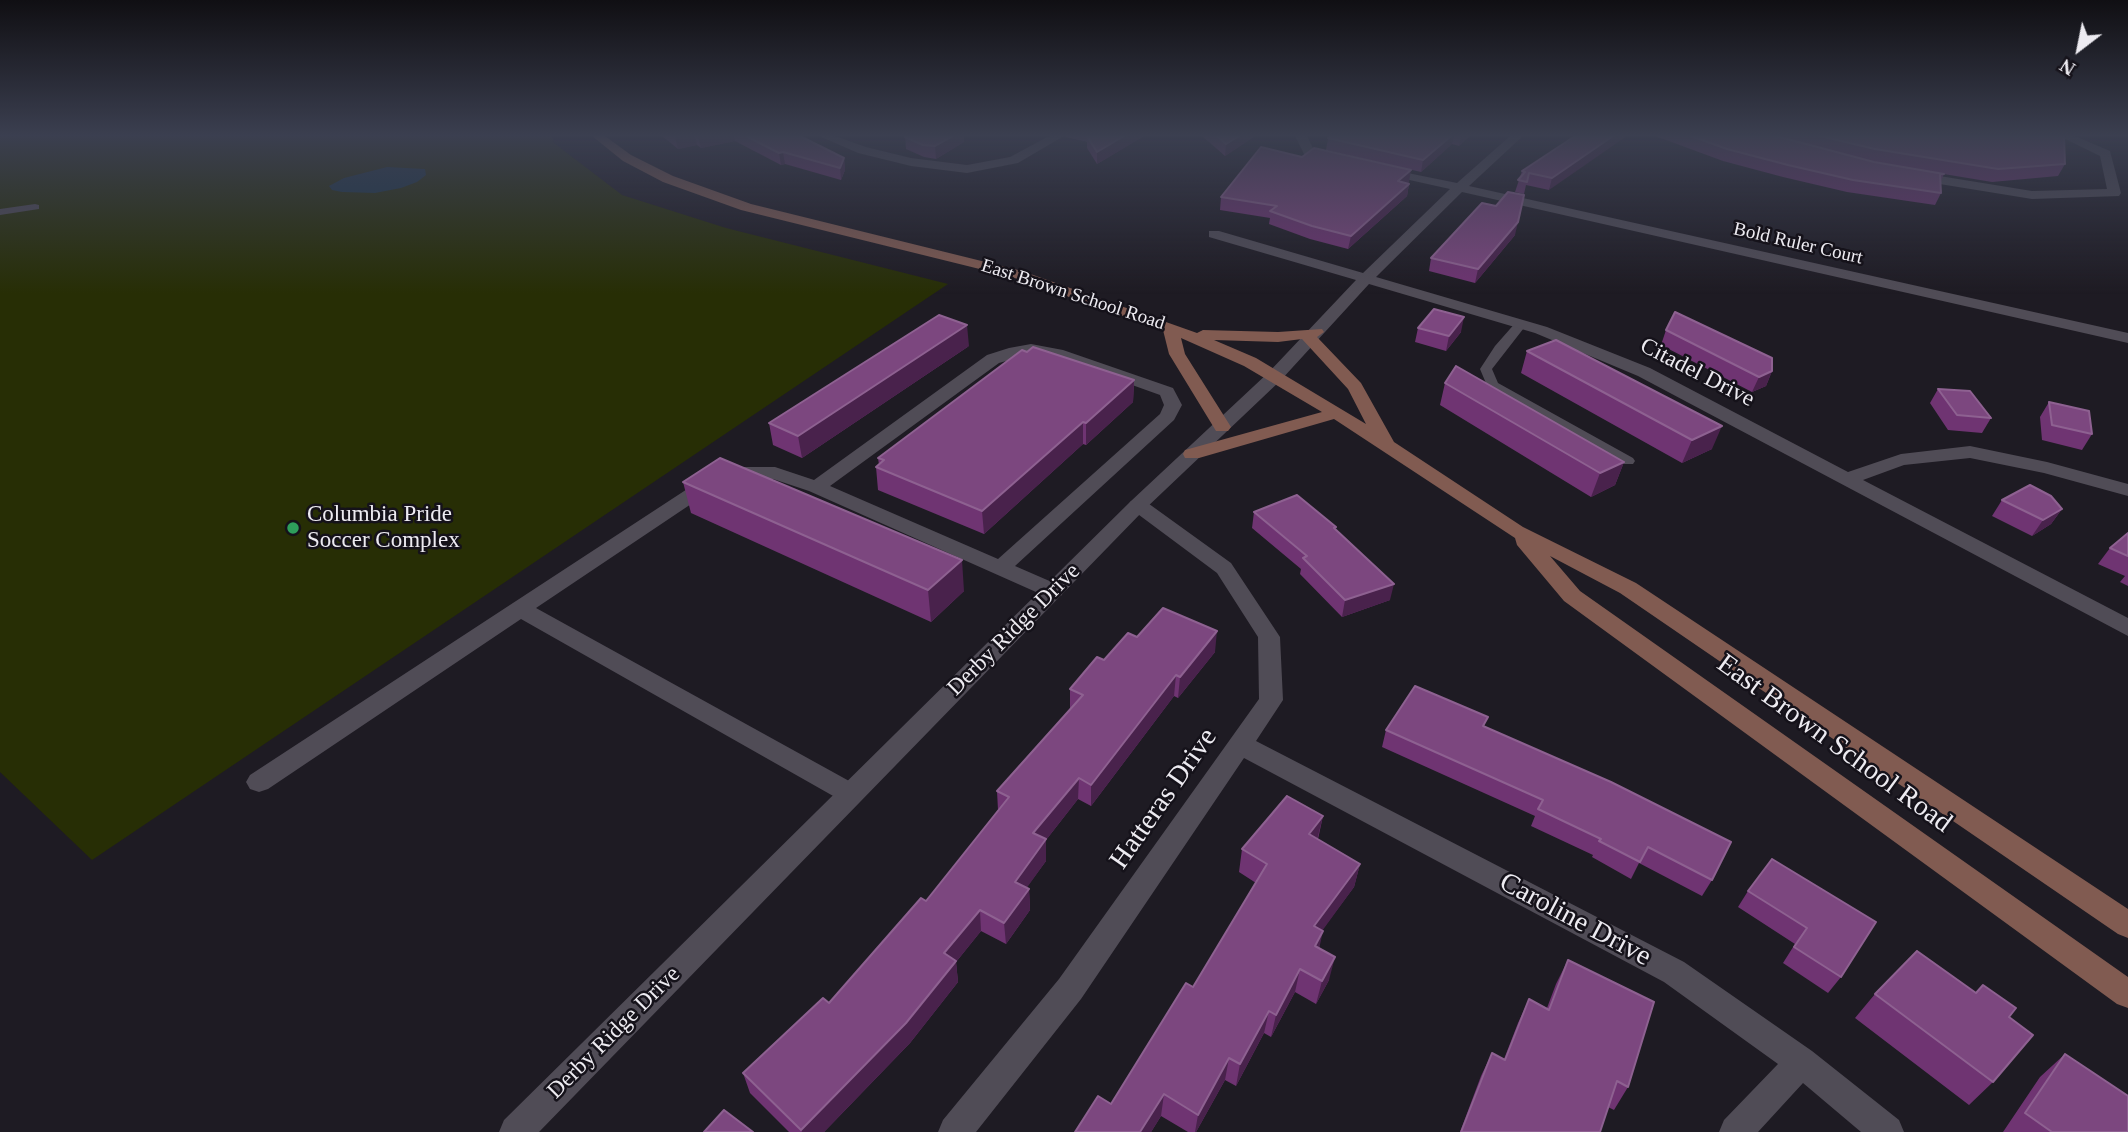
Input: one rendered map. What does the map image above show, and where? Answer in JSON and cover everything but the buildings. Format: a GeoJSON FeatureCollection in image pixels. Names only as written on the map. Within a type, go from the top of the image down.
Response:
{"type":"FeatureCollection","features":[{"type":"Feature","properties":{"kind":"main road","name":"East Brown School Road"},"geometry":{"type":"LineString","coordinates":[[695,189],[746,207],[1017,274],[1170,327],[1275,376],[1337,413],[1516,531],[1628,588],[2128,925]]}},
{"type":"Feature","properties":{"kind":"main road"},"geometry":{"type":"LineString","coordinates":[[1170,327],[1177,354],[1222,427]]}},
{"type":"Feature","properties":{"kind":"main road"},"geometry":{"type":"LineString","coordinates":[[1188,335],[1313,335],[1355,387],[1387,447]]}},
{"type":"Feature","properties":{"kind":"main road"},"geometry":{"type":"LineString","coordinates":[[1192,454],[1337,413]]}},
{"type":"Feature","properties":{"kind":"main road","name":"East Brown School Road"},"geometry":{"type":"LineString","coordinates":[[1516,531],[1572,596],[2128,994]]}},
{"type":"Feature","properties":{"kind":"street","name":"Derby Ridge Drive"},"geometry":{"type":"LineString","coordinates":[[516,1132],[1138,505],[1275,376],[1367,278],[1458,189]]}},
{"type":"Feature","properties":{"kind":"street","name":"Bold Ruler Court"},"geometry":{"type":"LineString","coordinates":[[1463,189],[2128,338]]}},
{"type":"Feature","properties":{"kind":"street"},"geometry":{"type":"LineString","coordinates":[[1994,189],[2032,195],[2114,193],[2113,189]]}},
{"type":"Feature","properties":{"kind":"street","name":"Citadel Drive"},"geometry":{"type":"LineString","coordinates":[[1214,234],[1521,324],[1644,372],[2128,628]]}},
{"type":"Feature","properties":{"kind":"street"},"geometry":{"type":"LineString","coordinates":[[816,487],[993,359],[1014,351],[1031,349],[1057,353],[1167,392],[1173,405],[1168,416],[1001,568]]}},
{"type":"Feature","properties":{"kind":"street"},"geometry":{"type":"LineString","coordinates":[[1847,479],[1901,460],[1970,452],[2047,468],[2128,490]]}},
{"type":"Feature","properties":{"kind":"street"},"geometry":{"type":"LineString","coordinates":[[259,782],[708,484],[740,473],[775,473],[816,487],[1053,591]]}},
{"type":"Feature","properties":{"kind":"street","name":"Hatteras Drive"},"geometry":{"type":"LineString","coordinates":[[955,1132],[1070,989],[1271,700],[1269,637],[1224,568],[1138,505]]}},
{"type":"Feature","properties":{"kind":"street"},"geometry":{"type":"LineString","coordinates":[[520,609],[852,794]]}},
{"type":"Feature","properties":{"kind":"street","name":"Caroline Drive"},"geometry":{"type":"LineString","coordinates":[[1240,744],[1674,972],[1801,1062],[1886,1132]]}},
{"type":"Feature","properties":{"kind":"street"},"geometry":{"type":"LineString","coordinates":[[1736,1132],[1801,1062]]}},
{"type":"Feature","properties":{"kind":"lane"},"geometry":{"type":"LineString","coordinates":[[0,212],[35,207]]}},
{"type":"Feature","properties":{"kind":"lane"},"geometry":{"type":"LineString","coordinates":[[1521,324],[1486,369],[1493,385],[1628,461]]}},
{"type":"Feature","properties":{"kind":"green space","name":"Columbia Pride Soccer Complex"},"geometry":{"type":"Polygon","coordinates":[[[0,189],[614,189],[622,195],[726,228],[948,284],[92,860],[0,772],[0,189]]]}},
{"type":"Feature","properties":{"kind":"water"},"geometry":{"type":"Polygon","coordinates":[[[331,189],[397,189],[375,193],[331,189]]]}},
{"type":"Feature","properties":{"kind":"place","name":"Columbia Pride Soccer Complex"},"geometry":{"type":"Point","coordinates":[293,528]}}]}
